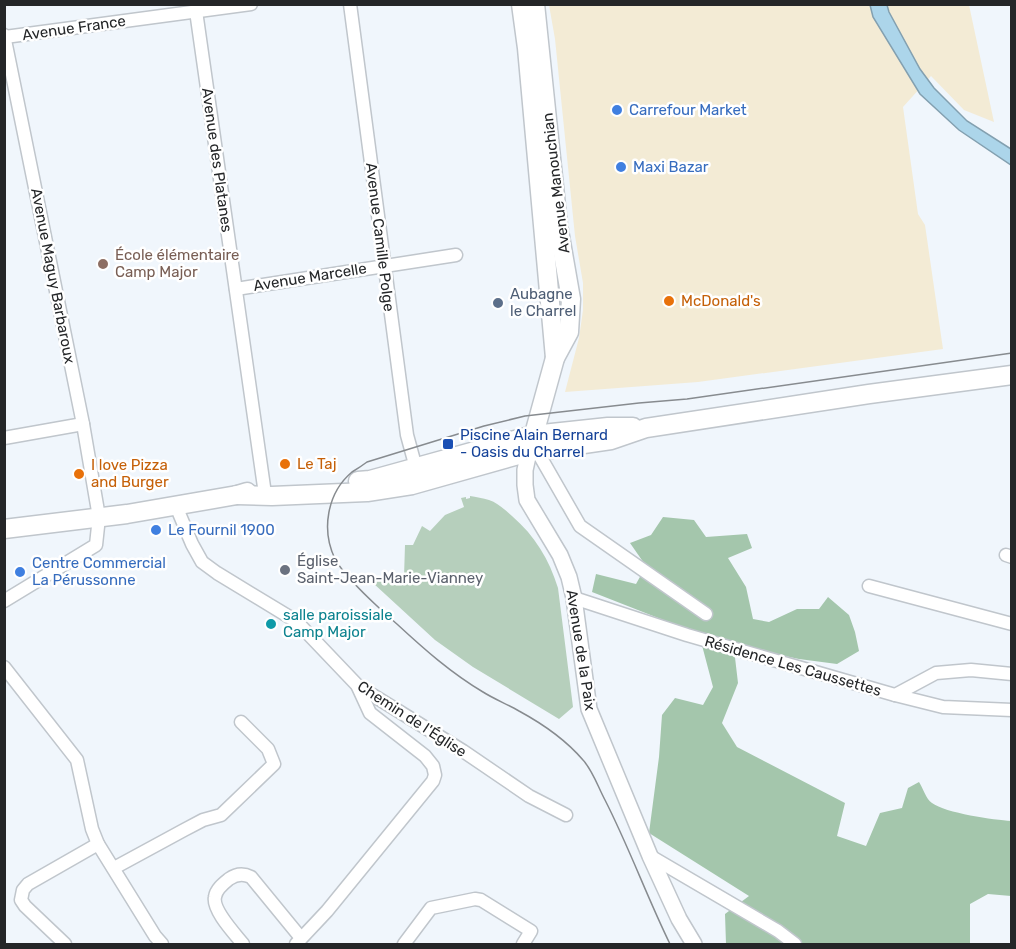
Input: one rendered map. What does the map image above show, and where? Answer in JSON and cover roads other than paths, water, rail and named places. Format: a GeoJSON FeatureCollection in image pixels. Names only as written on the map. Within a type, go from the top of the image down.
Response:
{"type":"FeatureCollection","features":[{"type":"Feature","properties":{"kind":"main road","name":"Avenue Manouchian"},"geometry":{"type":"LineString","coordinates":[[529,9],[558,225],[571,299],[569,332],[555,358],[533,446]]}},
{"type":"Feature","properties":{"kind":"main road"},"geometry":{"type":"LineString","coordinates":[[4,529],[176,506],[237,495],[264,487],[370,480],[416,468],[533,446],[608,427],[646,428],[845,397],[1011,375]]}},
{"type":"Feature","properties":{"kind":"main road"},"geometry":{"type":"LineString","coordinates":[[237,495],[272,496],[367,492],[412,485],[533,446]]}},
{"type":"Feature","properties":{"kind":"street","name":"Avenue France"},"geometry":{"type":"LineString","coordinates":[[5,36],[251,4]]}},
{"type":"Feature","properties":{"kind":"street","name":"Avenue Camille Polge"},"geometry":{"type":"LineString","coordinates":[[350,4],[407,435],[416,468]]}},
{"type":"Feature","properties":{"kind":"street","name":"Avenue des Platanes"},"geometry":{"type":"LineString","coordinates":[[196,12],[264,487]]}},
{"type":"Feature","properties":{"kind":"street","name":"Avenue Maguy Barbaroux"},"geometry":{"type":"LineString","coordinates":[[4,601],[96,545],[83,424],[5,36]]}},
{"type":"Feature","properties":{"kind":"street","name":"Avenue Marcelle"},"geometry":{"type":"LineString","coordinates":[[236,289],[456,255]]}},
{"type":"Feature","properties":{"kind":"street"},"geometry":{"type":"LineString","coordinates":[[4,438],[83,424]]}},
{"type":"Feature","properties":{"kind":"street"},"geometry":{"type":"LineString","coordinates":[[533,446],[580,526],[706,614]]}},
{"type":"Feature","properties":{"kind":"street","name":"Avenue de la Paix"},"geometry":{"type":"LineString","coordinates":[[533,446],[525,470],[527,500],[560,555],[569,577],[589,709],[650,856],[679,919],[694,945]]}},
{"type":"Feature","properties":{"kind":"street","name":"Chemin de l'Église"},"geometry":{"type":"LineString","coordinates":[[176,506],[202,562],[296,621],[358,686],[463,751],[529,796],[566,815]]}},
{"type":"Feature","properties":{"kind":"street"},"geometry":{"type":"LineString","coordinates":[[869,586],[1011,624]]}},
{"type":"Feature","properties":{"kind":"street","name":"Résidence Les Caussettes"},"geometry":{"type":"LineString","coordinates":[[574,598],[687,635],[895,695],[936,673],[971,670],[1011,674]]}},
{"type":"Feature","properties":{"kind":"street"},"geometry":{"type":"LineString","coordinates":[[4,667],[76,760],[98,844],[162,945]]}},
{"type":"Feature","properties":{"kind":"street"},"geometry":{"type":"LineString","coordinates":[[243,945],[218,911],[214,895],[220,887],[232,877],[240,874],[251,877],[298,941],[327,911],[433,781],[435,775],[433,766],[425,756],[370,713],[358,686]]}},
{"type":"Feature","properties":{"kind":"street"},"geometry":{"type":"LineString","coordinates":[[895,695],[943,707],[1011,710]]}},
{"type":"Feature","properties":{"kind":"street"},"geometry":{"type":"LineString","coordinates":[[114,868],[203,820],[221,814],[274,764],[268,748],[241,722]]}},
{"type":"Feature","properties":{"kind":"street"},"geometry":{"type":"LineString","coordinates":[[64,945],[25,906],[21,900],[23,890],[28,884],[98,844]]}},
{"type":"Feature","properties":{"kind":"street"},"geometry":{"type":"LineString","coordinates":[[650,856],[778,931],[795,945]]}},
{"type":"Feature","properties":{"kind":"street"},"geometry":{"type":"LineString","coordinates":[[404,945],[431,908],[475,899],[481,900],[531,931],[523,945]]}},
{"type":"Feature","properties":{"kind":"water"},"geometry":{"type":"Polygon","coordinates":[[[870,5],[887,5],[920,69],[934,88],[967,121],[1011,149],[1011,165],[959,130],[920,94],[873,17],[870,5]]]}},
{"type":"Feature","properties":{"kind":"tram line"},"geometry":{"type":"LineString","coordinates":[[670,944],[614,818],[587,764],[569,745],[545,727],[483,692],[438,660],[373,602],[340,567],[328,536],[329,512],[337,490],[352,472],[367,462],[484,426],[525,416],[687,399],[1012,353]]}},
{"type":"Feature","properties":{"kind":"place","name":"Carrefour Market"},"geometry":{"type":"Point","coordinates":[617,110]}},
{"type":"Feature","properties":{"kind":"place","name":"Maxi Bazar"},"geometry":{"type":"Point","coordinates":[621,167]}},
{"type":"Feature","properties":{"kind":"place","name":"École élémentaire Camp Major"},"geometry":{"type":"Point","coordinates":[103,264]}},
{"type":"Feature","properties":{"kind":"place","name":"McDonald's"},"geometry":{"type":"Point","coordinates":[669,301]}},
{"type":"Feature","properties":{"kind":"place","name":"Aubagne le Charrel"},"geometry":{"type":"Point","coordinates":[498,303]}},
{"type":"Feature","properties":{"kind":"place","name":"Piscine Alain Bernard - Oasis du Charrel"},"geometry":{"type":"Point","coordinates":[448,444]}},
{"type":"Feature","properties":{"kind":"place","name":"Le Taj"},"geometry":{"type":"Point","coordinates":[285,464]}},
{"type":"Feature","properties":{"kind":"place","name":"I love Pizza and Burger"},"geometry":{"type":"Point","coordinates":[79,474]}},
{"type":"Feature","properties":{"kind":"place","name":"Le Fournil 1900"},"geometry":{"type":"Point","coordinates":[156,530]}},
{"type":"Feature","properties":{"kind":"place","name":"Église Saint-Jean-Marie-Vianney"},"geometry":{"type":"Point","coordinates":[285,570]}},
{"type":"Feature","properties":{"kind":"place","name":"Centre Commercial La Pérussonne"},"geometry":{"type":"Point","coordinates":[20,572]}},
{"type":"Feature","properties":{"kind":"place","name":"salle paroissiale Camp Major"},"geometry":{"type":"Point","coordinates":[271,624]}}]}
